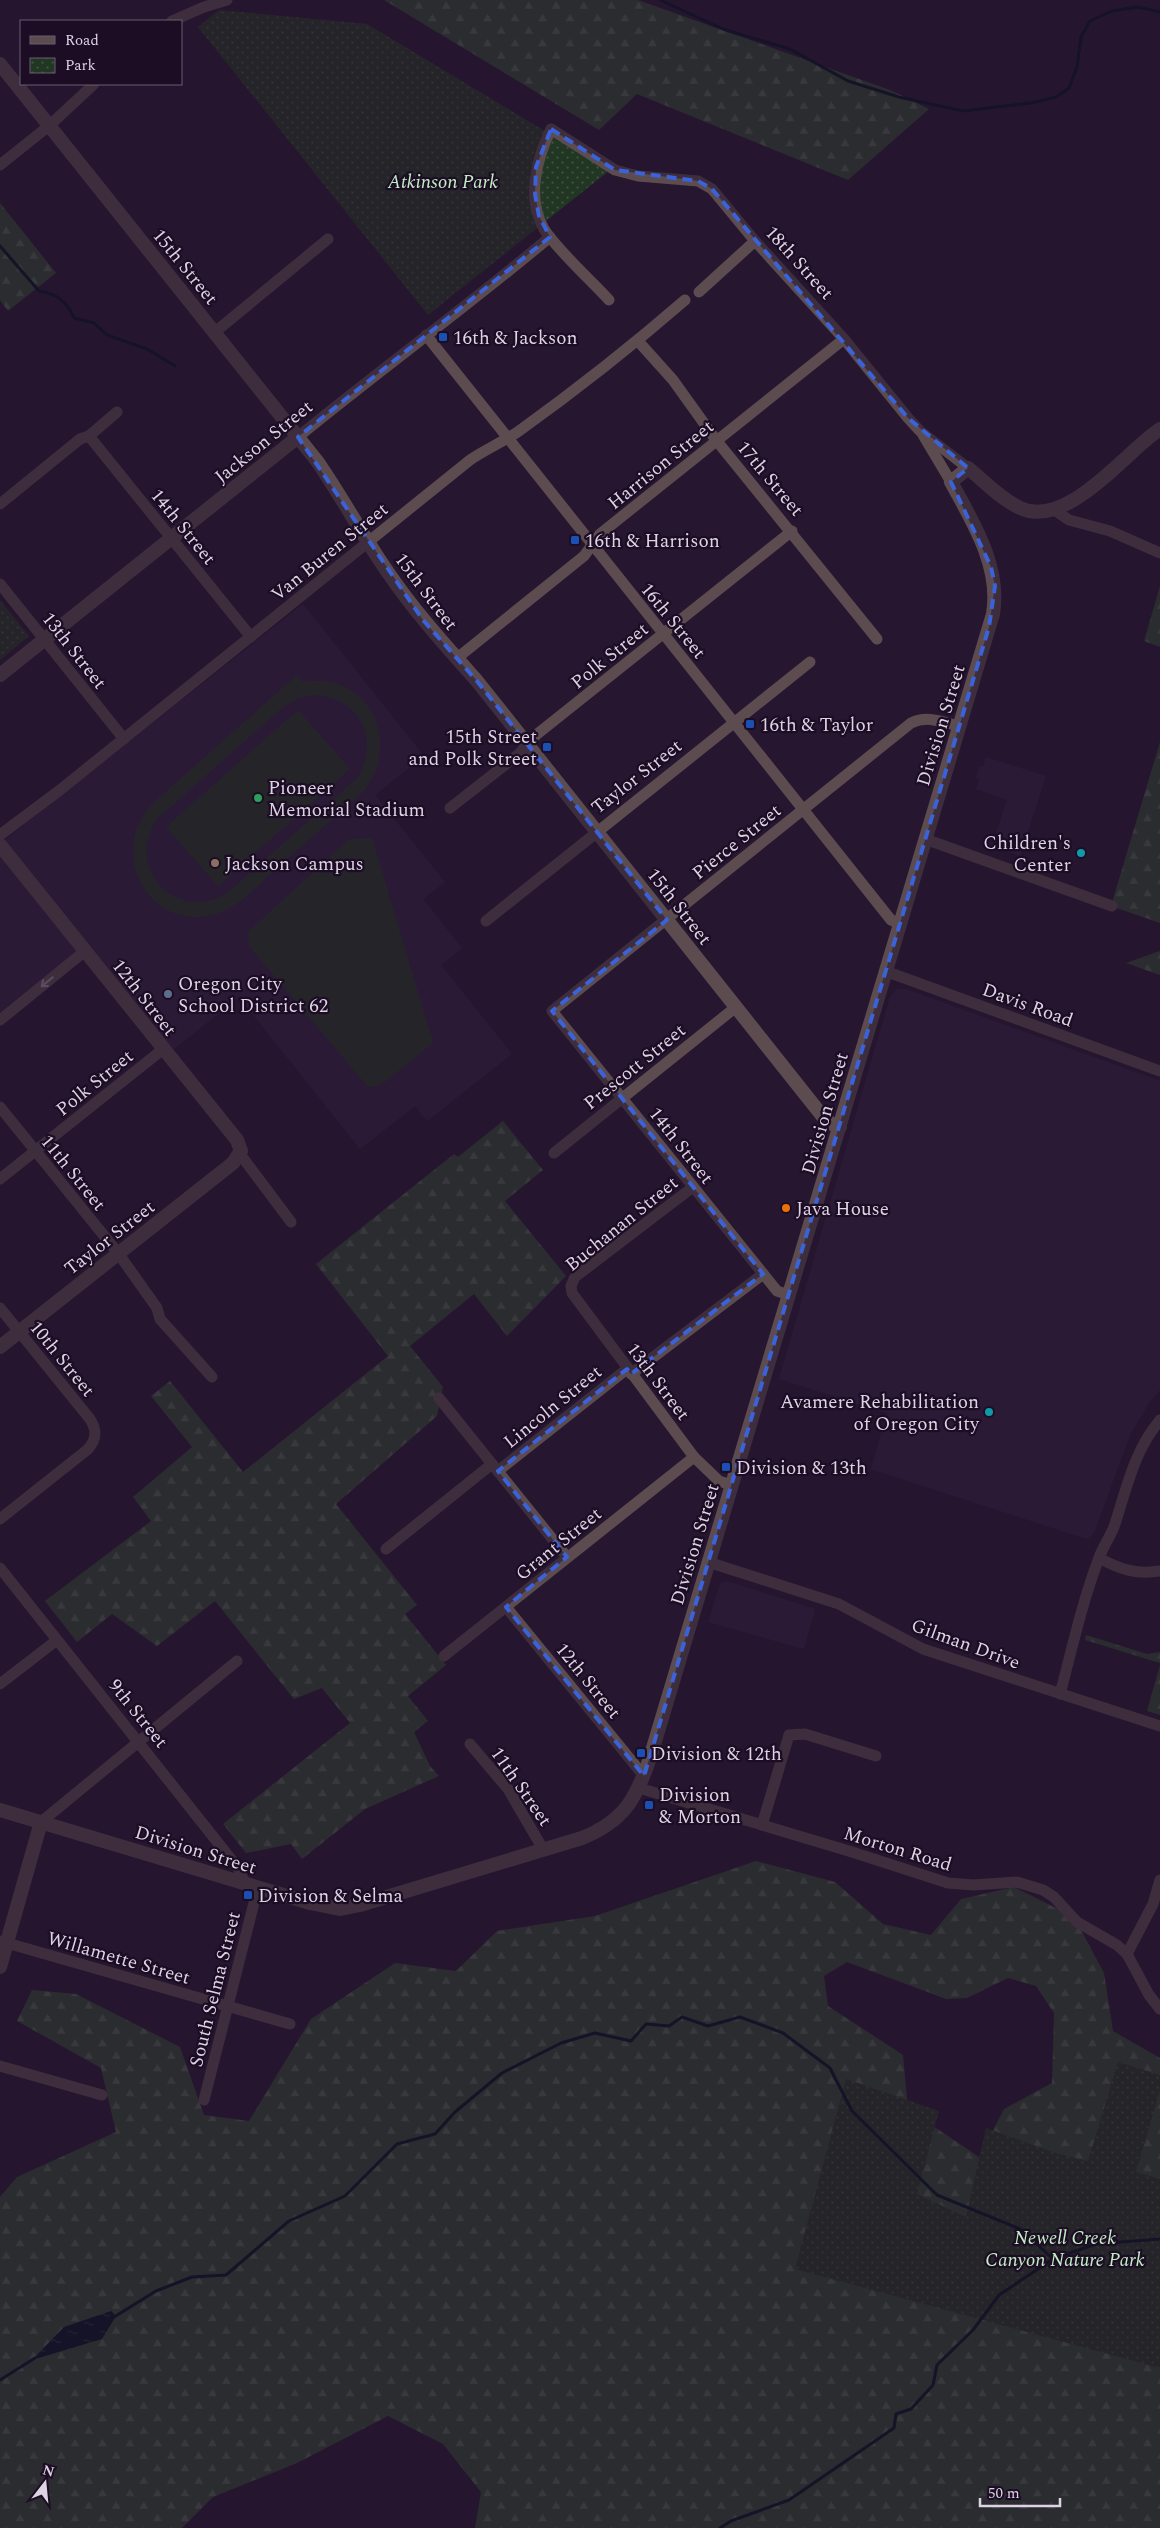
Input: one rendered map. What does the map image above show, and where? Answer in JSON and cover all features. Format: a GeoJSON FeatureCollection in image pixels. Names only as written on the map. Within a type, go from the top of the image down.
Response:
{"type":"FeatureCollection","features":[{"type":"Feature","properties":{"kind":"street"},"geometry":{"type":"LineString","coordinates":[[174,20],[204,7],[227,0]]}},
{"type":"Feature","properties":{"kind":"street","name":"15th Street"},"geometry":{"type":"LineString","coordinates":[[0,64],[298,437],[344,501],[394,581],[528,745],[824,1118],[840,1127]]}},
{"type":"Feature","properties":{"kind":"street"},"geometry":{"type":"LineString","coordinates":[[0,165],[50,125],[93,85]]}},
{"type":"Feature","properties":{"kind":"street","name":"18th Street"},"geometry":{"type":"LineString","coordinates":[[550,237],[539,216],[535,194],[536,167],[551,129],[601,162],[621,172],[698,181],[712,189],[755,241],[844,339],[920,431],[951,482],[992,567]]}},
{"type":"Feature","properties":{"kind":"street"},"geometry":{"type":"LineString","coordinates":[[550,237],[609,300]]}},
{"type":"Feature","properties":{"kind":"street","name":"Jackson Street"},"geometry":{"type":"LineString","coordinates":[[0,675],[426,335],[478,297],[550,237]]}},
{"type":"Feature","properties":{"kind":"street"},"geometry":{"type":"LineString","coordinates":[[215,332],[328,239]]}},
{"type":"Feature","properties":{"kind":"street"},"geometry":{"type":"LineString","coordinates":[[699,292],[755,241]]}},
{"type":"Feature","properties":{"kind":"street","name":"Van Buren Street"},"geometry":{"type":"LineString","coordinates":[[0,836],[124,739],[470,460],[507,438],[638,341],[685,300]]}},
{"type":"Feature","properties":{"kind":"street","name":"16th Street"},"geometry":{"type":"LineString","coordinates":[[426,335],[891,920],[899,923]]}},
{"type":"Feature","properties":{"kind":"street","name":"Harrison Street"},"geometry":{"type":"LineString","coordinates":[[456,659],[584,556],[603,532],[844,339]]}},
{"type":"Feature","properties":{"kind":"street","name":"17th Street"},"geometry":{"type":"LineString","coordinates":[[638,341],[673,380],[716,440],[792,531],[877,639]]}},
{"type":"Feature","properties":{"kind":"street"},"geometry":{"type":"LineString","coordinates":[[0,504],[80,439],[89,436],[117,412]]}},
{"type":"Feature","properties":{"kind":"street"},"geometry":{"type":"LineString","coordinates":[[1053,509],[1079,497],[1160,428]]}},
{"type":"Feature","properties":{"kind":"street","name":"18th Street"},"geometry":{"type":"LineString","coordinates":[[920,431],[1021,508],[1039,512],[1053,509]]}},
{"type":"Feature","properties":{"kind":"street","name":"14th Street"},"geometry":{"type":"LineString","coordinates":[[89,436],[251,637]]}},
{"type":"Feature","properties":{"kind":"street"},"geometry":{"type":"LineString","coordinates":[[951,482],[968,468]]}},
{"type":"Feature","properties":{"kind":"street"},"geometry":{"type":"LineString","coordinates":[[1053,509],[1069,520],[1110,532],[1160,553]]}},
{"type":"Feature","properties":{"kind":"street","name":"Polk Street"},"geometry":{"type":"LineString","coordinates":[[450,808],[520,754],[536,735],[792,531]]}},
{"type":"Feature","properties":{"kind":"street","name":"Division Street"},"geometry":{"type":"LineString","coordinates":[[0,1810],[317,1905],[340,1909],[379,1900],[582,1838],[608,1826],[626,1810],[641,1782],[790,1295],[899,923],[993,614],[995,586],[992,567]]}},
{"type":"Feature","properties":{"kind":"street","name":"13th Street"},"geometry":{"type":"LineString","coordinates":[[0,584],[124,739]]}},
{"type":"Feature","properties":{"kind":"street","name":"Taylor Street"},"geometry":{"type":"LineString","coordinates":[[486,921],[596,830],[810,662]]}},
{"type":"Feature","properties":{"kind":"street","name":"Pierce Street"},"geometry":{"type":"LineString","coordinates":[[552,1011],[911,723],[920,719],[932,719],[959,726]]}},
{"type":"Feature","properties":{"kind":"street"},"geometry":{"type":"LineString","coordinates":[[926,839],[1112,906]]}},
{"type":"Feature","properties":{"kind":"street","name":"12th Street"},"geometry":{"type":"LineString","coordinates":[[0,845],[238,1143],[240,1154],[291,1222]]}},
{"type":"Feature","properties":{"kind":"street"},"geometry":{"type":"LineString","coordinates":[[0,1020],[85,951]]}},
{"type":"Feature","properties":{"kind":"street","name":"Davis Road"},"geometry":{"type":"LineString","coordinates":[[885,971],[1160,1071]]}},
{"type":"Feature","properties":{"kind":"street","name":"Prescott Street"},"geometry":{"type":"LineString","coordinates":[[554,1153],[736,1006]]}},
{"type":"Feature","properties":{"kind":"street","name":"14th Street"},"geometry":{"type":"LineString","coordinates":[[552,1011],[777,1291],[790,1295]]}},
{"type":"Feature","properties":{"kind":"street","name":"Polk Street"},"geometry":{"type":"LineString","coordinates":[[0,1179],[162,1050]]}},
{"type":"Feature","properties":{"kind":"street","name":"11th Street"},"geometry":{"type":"LineString","coordinates":[[0,1107],[118,1253],[157,1308],[160,1319],[212,1377]]}},
{"type":"Feature","properties":{"kind":"street","name":"Taylor Street"},"geometry":{"type":"LineString","coordinates":[[0,1347],[233,1163],[240,1154]]}},
{"type":"Feature","properties":{"kind":"street","name":"Buchanan Street"},"geometry":{"type":"LineString","coordinates":[[571,1286],[575,1277],[693,1187]]}},
{"type":"Feature","properties":{"kind":"street","name":"Lincoln Street"},"geometry":{"type":"LineString","coordinates":[[386,1549],[495,1467],[763,1274]]}},
{"type":"Feature","properties":{"kind":"street","name":"13th Street"},"geometry":{"type":"LineString","coordinates":[[571,1286],[572,1294],[694,1457],[719,1481],[731,1485]]}},
{"type":"Feature","properties":{"kind":"street","name":"10th Street"},"geometry":{"type":"LineString","coordinates":[[0,1308],[90,1419],[96,1430],[94,1440],[87,1450],[0,1519]]}},
{"type":"Feature","properties":{"kind":"street"},"geometry":{"type":"LineString","coordinates":[[439,1398],[567,1558]]}},
{"type":"Feature","properties":{"kind":"street"},"geometry":{"type":"LineString","coordinates":[[1060,1694],[1099,1558],[1112,1533],[1132,1468],[1147,1437],[1160,1420]]}},
{"type":"Feature","properties":{"kind":"street","name":"Grant Street"},"geometry":{"type":"LineString","coordinates":[[444,1656],[694,1457]]}},
{"type":"Feature","properties":{"kind":"street"},"geometry":{"type":"LineString","coordinates":[[1099,1558],[1125,1570],[1149,1573],[1160,1571]]}},
{"type":"Feature","properties":{"kind":"street","name":"Gilman Drive"},"geometry":{"type":"LineString","coordinates":[[708,1562],[839,1604],[923,1649],[1160,1726]]}},
{"type":"Feature","properties":{"kind":"street","name":"9th Street"},"geometry":{"type":"LineString","coordinates":[[0,1568],[139,1741],[251,1885]]}},
{"type":"Feature","properties":{"kind":"street","name":"12th Street"},"geometry":{"type":"LineString","coordinates":[[506,1607],[641,1782]]}},
{"type":"Feature","properties":{"kind":"street"},"geometry":{"type":"LineString","coordinates":[[0,1684],[57,1640]]}},
{"type":"Feature","properties":{"kind":"street"},"geometry":{"type":"LineString","coordinates":[[0,1967],[4,1942],[40,1822],[238,1661]]}},
{"type":"Feature","properties":{"kind":"street"},"geometry":{"type":"LineString","coordinates":[[762,1825],[790,1734],[805,1734],[876,1756]]}},
{"type":"Feature","properties":{"kind":"street","name":"11th Street"},"geometry":{"type":"LineString","coordinates":[[470,1744],[508,1790],[543,1850]]}},
{"type":"Feature","properties":{"kind":"street","name":"Morton Road"},"geometry":{"type":"LineString","coordinates":[[641,1782],[762,1825],[948,1883],[973,1885],[1017,1882],[1031,1886],[1054,1897],[1077,1922],[1117,1945],[1127,1954],[1149,1995],[1160,2009]]}},
{"type":"Feature","properties":{"kind":"street"},"geometry":{"type":"LineString","coordinates":[[1127,1954],[1153,1904],[1160,1880]]}},
{"type":"Feature","properties":{"kind":"street","name":"South Selma Street"},"geometry":{"type":"LineString","coordinates":[[204,2100],[228,2006],[251,1885]]}},
{"type":"Feature","properties":{"kind":"street","name":"Willamette Street"},"geometry":{"type":"LineString","coordinates":[[4,1942],[290,2024]]}},
{"type":"Feature","properties":{"kind":"street"},"geometry":{"type":"LineString","coordinates":[[0,2066],[102,2094]]}},
{"type":"Feature","properties":{"kind":"highlighted area"},"geometry":{"type":"Polygon","coordinates":[[[551,129],[615,170],[698,181],[712,189],[908,418],[968,468],[951,482],[991,567],[995,586],[989,627],[644,1776],[506,1607],[567,1557],[498,1471],[627,1369],[631,1374],[763,1274],[552,1011],[667,920],[477,681],[423,620],[298,437],[550,237],[539,216],[535,194],[536,167],[551,129]]]}},
{"type":"Feature","properties":{"kind":"shaded area","name":"Jackson Campus"},"geometry":{"type":"Polygon","coordinates":[[[303,604],[424,756],[375,795],[445,882],[423,899],[462,948],[441,965],[512,1054],[427,1121],[415,1106],[360,1149],[239,997],[173,1050],[87,943],[0,1012],[0,844],[303,604]]]}},
{"type":"Feature","properties":{"kind":"shaded area"},"geometry":{"type":"Polygon","coordinates":[[[986,757],[1046,776],[1020,856],[992,845],[1007,800],[976,789],[979,779],[976,778],[979,766],[983,767],[986,757]]]}},
{"type":"Feature","properties":{"kind":"shaded area"},"geometry":{"type":"Polygon","coordinates":[[[897,989],[906,989],[1160,1081],[1160,1390],[1150,1401],[1130,1435],[1094,1533],[1087,1539],[871,1469],[887,1413],[779,1379],[890,997],[897,989]]]}},
{"type":"Feature","properties":{"kind":"shaded area"},"geometry":{"type":"Polygon","coordinates":[[[727,1581],[815,1609],[804,1649],[708,1622],[720,1584],[727,1581]]]}},
{"type":"Feature","properties":{"kind":"green space"},"geometry":{"type":"Polygon","coordinates":[[[384,0],[638,0],[890,90],[929,109],[848,180],[637,94],[599,130],[384,0]]]}},
{"type":"Feature","properties":{"kind":"green space","name":"Atkinson Park"},"geometry":{"type":"Polygon","coordinates":[[[219,10],[367,24],[610,170],[428,315],[198,27],[219,10]]]}},
{"type":"Feature","properties":{"kind":"green space"},"geometry":{"type":"Polygon","coordinates":[[[0,203],[56,273],[8,311],[0,300],[0,203]]]}},
{"type":"Feature","properties":{"kind":"green space"},"geometry":{"type":"Polygon","coordinates":[[[1160,586],[1160,647],[1144,641],[1160,586]]]}},
{"type":"Feature","properties":{"kind":"green space"},"geometry":{"type":"Polygon","coordinates":[[[0,600],[29,636],[0,660],[0,600]]]}},
{"type":"Feature","properties":{"kind":"green space"},"geometry":{"type":"Polygon","coordinates":[[[297,675],[303,682],[327,681],[347,688],[363,700],[374,716],[380,735],[380,755],[373,776],[360,795],[249,894],[237,904],[224,911],[199,917],[177,914],[158,904],[144,888],[135,868],[133,846],[139,823],[154,802],[297,675]],[[315,695],[297,699],[282,708],[157,819],[149,837],[147,855],[151,871],[160,885],[172,895],[188,901],[206,901],[225,895],[357,778],[364,764],[367,749],[362,723],[344,704],[331,698],[315,695]]]}},
{"type":"Feature","properties":{"kind":"green space"},"geometry":{"type":"Polygon","coordinates":[[[298,710],[350,769],[218,886],[166,827],[298,710]]]}},
{"type":"Feature","properties":{"kind":"green space"},"geometry":{"type":"Polygon","coordinates":[[[1160,742],[1160,923],[1111,906],[1160,742]]]}},
{"type":"Feature","properties":{"kind":"green space"},"geometry":{"type":"Polygon","coordinates":[[[372,838],[433,1043],[381,1085],[368,1087],[249,946],[248,932],[349,839],[372,838]]]}},
{"type":"Feature","properties":{"kind":"green space"},"geometry":{"type":"Polygon","coordinates":[[[1160,951],[1160,975],[1126,963],[1160,951]]]}},
{"type":"Feature","properties":{"kind":"green space"},"geometry":{"type":"Polygon","coordinates":[[[503,1121],[543,1170],[505,1201],[566,1276],[507,1336],[474,1294],[410,1346],[443,1387],[437,1416],[336,1504],[417,1605],[405,1614],[446,1665],[408,1696],[428,1721],[414,1732],[430,1766],[439,1776],[365,1809],[302,1859],[291,1844],[246,1853],[223,1824],[350,1723],[322,1688],[294,1699],[215,1601],[157,1646],[112,1614],[77,1642],[45,1601],[151,1521],[133,1497],[192,1447],[151,1396],[170,1381],[243,1472],[388,1356],[316,1264],[454,1154],[458,1157],[503,1121]]]}},
{"type":"Feature","properties":{"kind":"green space"},"geometry":{"type":"Polygon","coordinates":[[[1086,1635],[1147,1654],[1160,1652],[1160,1663],[1085,1640],[1086,1635]]]}},
{"type":"Feature","properties":{"kind":"green space"},"geometry":{"type":"Polygon","coordinates":[[[1160,1665],[1160,1715],[1147,1711],[1160,1665]]]}},
{"type":"Feature","properties":{"kind":"green space"},"geometry":{"type":"Polygon","coordinates":[[[756,1861],[835,1882],[883,1924],[931,1935],[961,1899],[1014,1887],[1074,1917],[1104,1973],[1113,2031],[1160,2058],[1160,2528],[475,2528],[481,2492],[443,2444],[388,2416],[297,2463],[213,2497],[182,2528],[0,2528],[0,2197],[17,2177],[116,2132],[101,2068],[17,2021],[32,1990],[76,1994],[180,2047],[204,2115],[249,2121],[311,2019],[395,1963],[456,1971],[497,1931],[595,1916],[756,1861]],[[847,1962],[824,1976],[828,2006],[903,2055],[908,2109],[979,2157],[1004,2109],[1052,2083],[1054,2013],[1036,1986],[1008,1978],[967,1998],[946,1999],[847,1962]]]}},
{"type":"Feature","properties":{"kind":"green space","name":"Newell Creek Canyon Nature Park"},"geometry":{"type":"Polygon","coordinates":[[[1118,2062],[1160,2075],[1160,2090],[1136,2172],[1160,2179],[1160,2368],[795,2269],[846,2079],[939,2111],[917,2194],[966,2217],[986,2128],[1059,2154],[1088,2161],[1118,2062]]]}},
{"type":"Feature","properties":{"kind":"water"},"geometry":{"type":"Polygon","coordinates":[[[111,2311],[116,2316],[102,2339],[32,2360],[64,2327],[111,2311]]]}},
{"type":"Feature","properties":{"kind":"waterway"},"geometry":{"type":"LineString","coordinates":[[660,0],[723,29],[790,49],[848,81],[899,97],[963,111],[1031,103],[1056,97],[1069,88],[1077,67],[1081,37],[1090,21],[1112,11],[1138,7],[1160,12]]}},
{"type":"Feature","properties":{"kind":"waterway"},"geometry":{"type":"LineString","coordinates":[[0,246],[39,291],[61,299],[74,318],[94,323],[107,335],[147,349],[175,366]]}},
{"type":"Feature","properties":{"kind":"waterway"},"geometry":{"type":"LineString","coordinates":[[114,2317],[156,2291],[192,2277],[226,2275],[289,2221],[345,2196],[397,2144],[435,2134],[455,2112],[502,2073],[561,2043],[595,2033],[631,2041],[646,2024],[669,2026],[682,2017],[708,2026],[740,2017],[783,2033],[830,2068],[852,2111],[937,2195],[1020,2229],[1053,2259]]}},
{"type":"Feature","properties":{"kind":"waterway"},"geometry":{"type":"LineString","coordinates":[[720,2528],[731,2521],[789,2500],[894,2428],[896,2414],[911,2409],[933,2385],[937,2365],[973,2330],[999,2295],[1053,2259],[1096,2244],[1160,2239]]}},
{"type":"Feature","properties":{"kind":"waterway"},"geometry":{"type":"LineString","coordinates":[[0,2380],[35,2358]]}},
{"type":"Feature","properties":{"kind":"place","name":"16th & Jackson"},"geometry":{"type":"Point","coordinates":[443,337]}},
{"type":"Feature","properties":{"kind":"place","name":"16th & Harrison"},"geometry":{"type":"Point","coordinates":[575,540]}},
{"type":"Feature","properties":{"kind":"place","name":"16th & Taylor"},"geometry":{"type":"Point","coordinates":[750,724]}},
{"type":"Feature","properties":{"kind":"place","name":"15th Street and Polk Street"},"geometry":{"type":"Point","coordinates":[547,747]}},
{"type":"Feature","properties":{"kind":"place","name":"Pioneer Memorial Stadium"},"geometry":{"type":"Point","coordinates":[258,798]}},
{"type":"Feature","properties":{"kind":"place","name":"Children's Center"},"geometry":{"type":"Point","coordinates":[1081,853]}},
{"type":"Feature","properties":{"kind":"place","name":"Jackson Campus"},"geometry":{"type":"Point","coordinates":[215,863]}},
{"type":"Feature","properties":{"kind":"place","name":"Oregon City School District 62"},"geometry":{"type":"Point","coordinates":[168,994]}},
{"type":"Feature","properties":{"kind":"place","name":"Java House"},"geometry":{"type":"Point","coordinates":[786,1208]}},
{"type":"Feature","properties":{"kind":"place","name":"Avamere Rehabilitation of Oregon City"},"geometry":{"type":"Point","coordinates":[989,1412]}},
{"type":"Feature","properties":{"kind":"place","name":"Division & 13th"},"geometry":{"type":"Point","coordinates":[726,1467]}},
{"type":"Feature","properties":{"kind":"place","name":"Division & 12th"},"geometry":{"type":"Point","coordinates":[641,1753]}},
{"type":"Feature","properties":{"kind":"place","name":"Division & Morton"},"geometry":{"type":"Point","coordinates":[649,1805]}},
{"type":"Feature","properties":{"kind":"place","name":"Division & Selma"},"geometry":{"type":"Point","coordinates":[248,1895]}}]}
